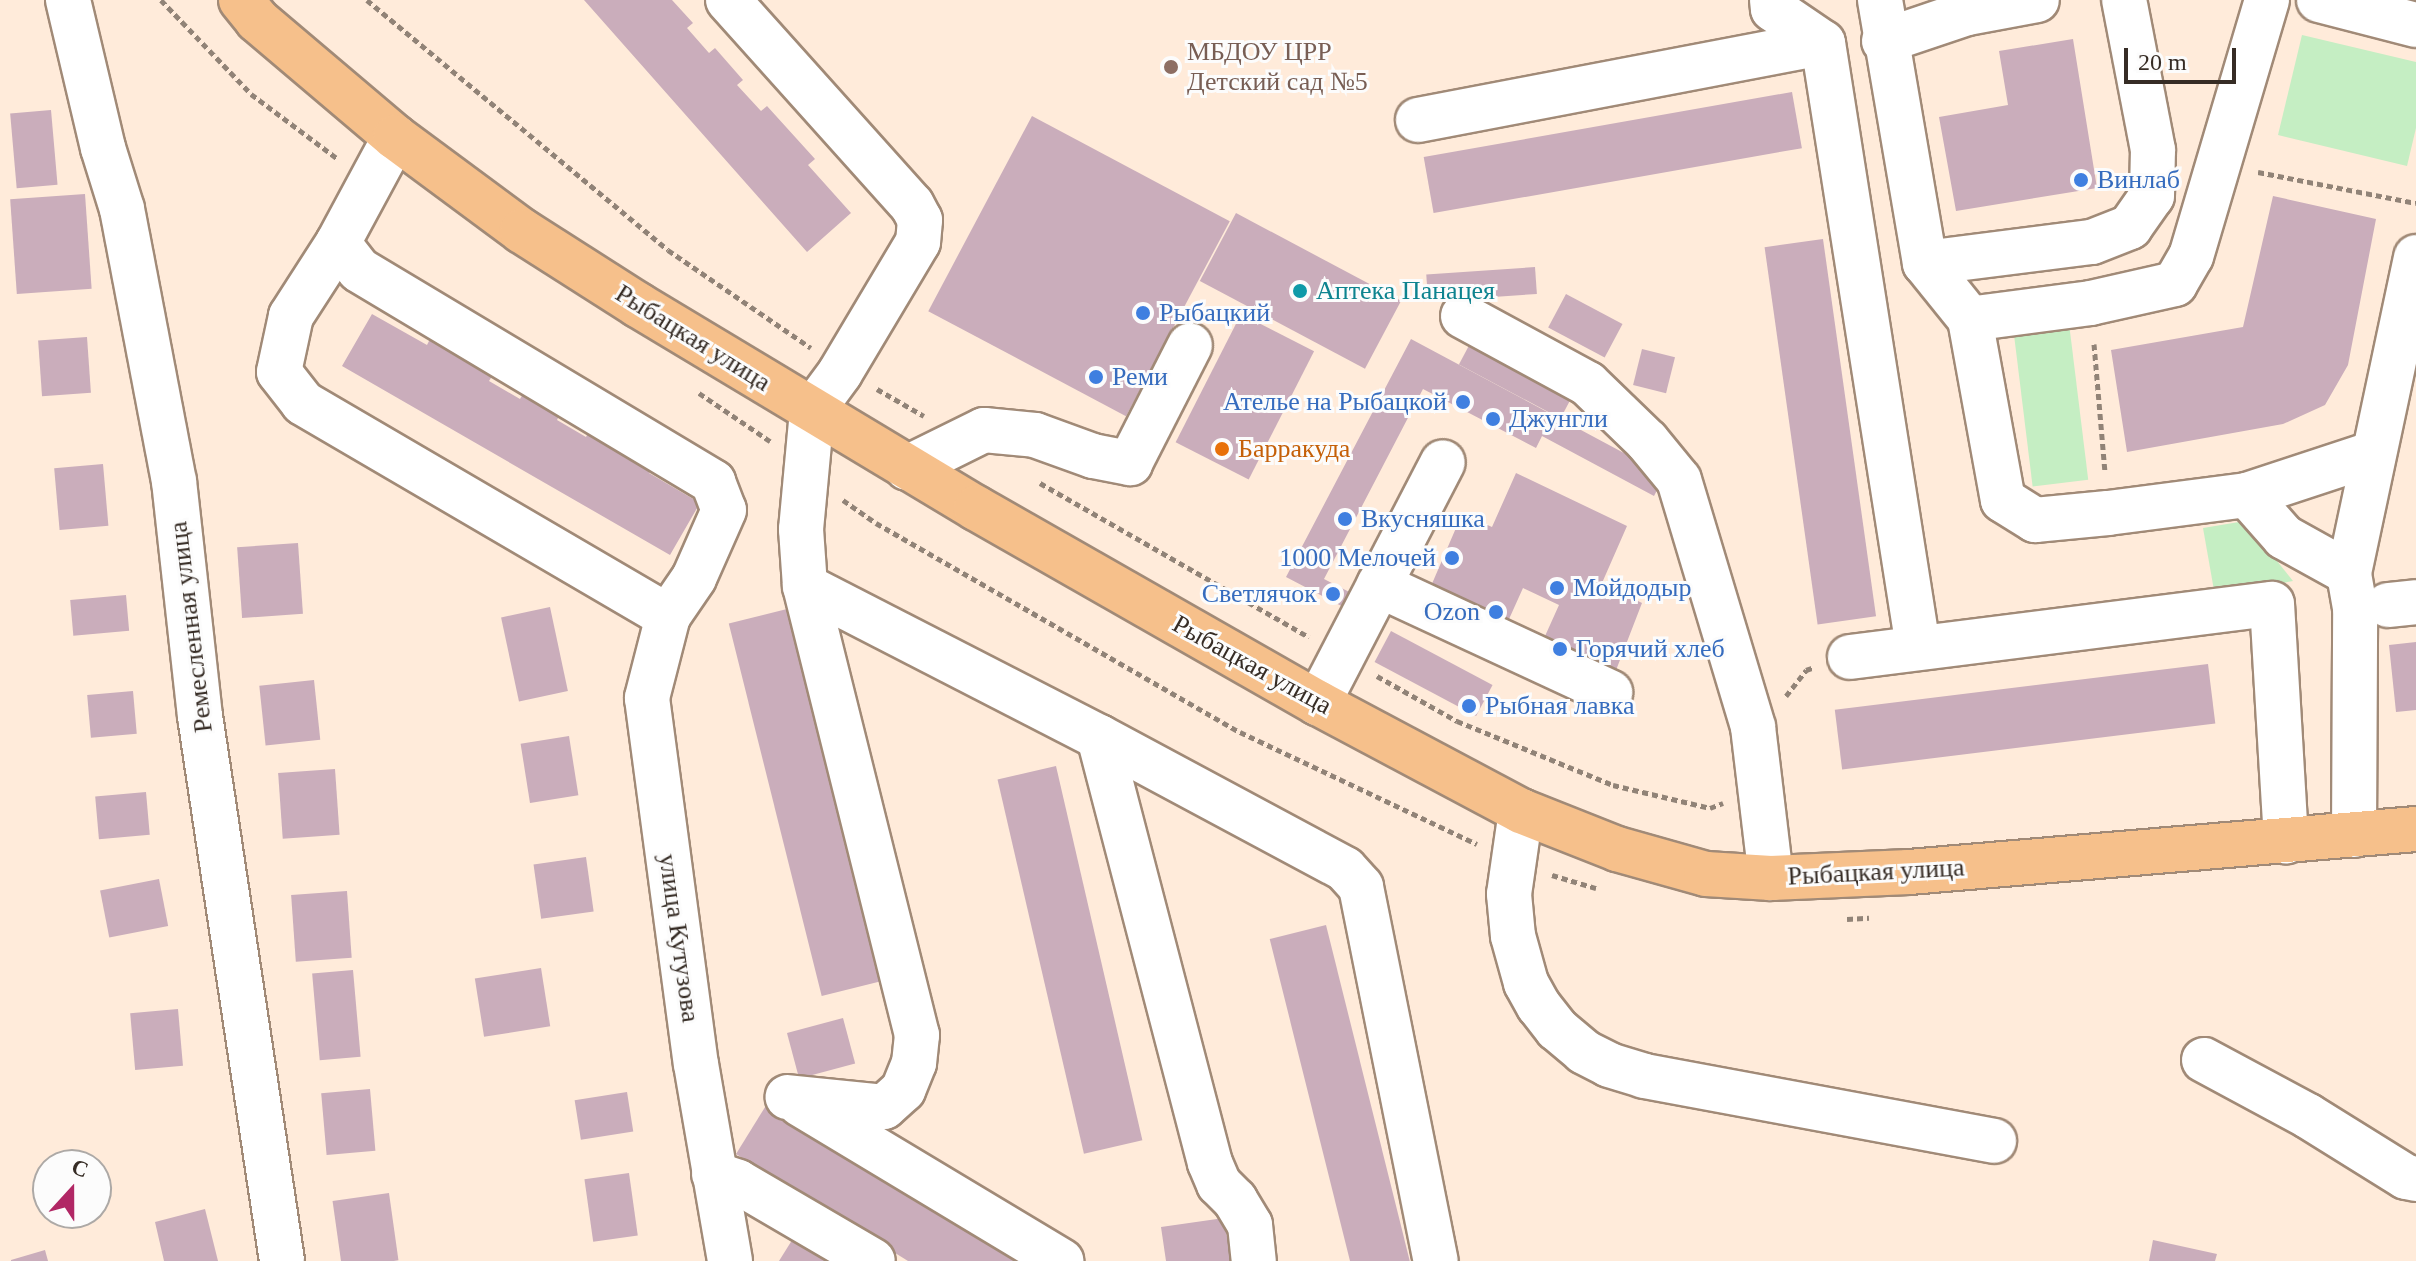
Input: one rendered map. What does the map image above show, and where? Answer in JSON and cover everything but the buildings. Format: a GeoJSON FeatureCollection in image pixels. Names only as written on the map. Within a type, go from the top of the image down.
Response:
{"type":"FeatureCollection","features":[{"type":"Feature","properties":{"kind":"main road","name":"Рыбацкая улица"},"geometry":{"type":"LineString","coordinates":[[241,0],[257,20],[395,137],[522,231],[812,411],[1318,703],[1521,811],[1617,849],[1706,874],[1771,878],[1909,872],[2416,829]]}},
{"type":"Feature","properties":{"kind":"street","name":"Ремесленная улица"},"geometry":{"type":"LineString","coordinates":[[68,0],[103,148],[122,209],[174,481],[200,716],[282,1261]]}},
{"type":"Feature","properties":{"kind":"street"},"geometry":{"type":"LineString","coordinates":[[728,0],[912,205],[920,220],[918,242],[840,373],[812,411],[801,529],[805,586],[917,1035],[914,1063],[903,1090],[884,1107],[788,1097],[1061,1261]]}},
{"type":"Feature","properties":{"kind":"street"},"geometry":{"type":"LineString","coordinates":[[1772,0],[1773,9],[1823,43],[1918,647]]}},
{"type":"Feature","properties":{"kind":"street"},"geometry":{"type":"LineString","coordinates":[[2037,0],[1967,13],[1882,21],[1925,263],[1970,319],[2003,500],[2035,520],[2108,513],[2247,495],[2372,454]]}},
{"type":"Feature","properties":{"kind":"street"},"geometry":{"type":"LineString","coordinates":[[1925,263],[2092,242],[2130,227],[2152,196],[2153,150],[2124,0]]}},
{"type":"Feature","properties":{"kind":"street"},"geometry":{"type":"LineString","coordinates":[[1970,319],[2091,303],[2175,284],[2191,256],[2267,0]]}},
{"type":"Feature","properties":{"kind":"street"},"geometry":{"type":"LineString","coordinates":[[2319,0],[2416,25]]}},
{"type":"Feature","properties":{"kind":"street"},"geometry":{"type":"LineString","coordinates":[[1418,120],[1823,43]]}},
{"type":"Feature","properties":{"kind":"street"},"geometry":{"type":"LineString","coordinates":[[338,243],[359,270],[713,482],[724,510],[694,578],[668,616],[303,403],[279,372],[291,316],[338,243],[395,137]]}},
{"type":"Feature","properties":{"kind":"street"},"geometry":{"type":"LineString","coordinates":[[2354,835],[2355,608],[2349,573],[2416,257]]}},
{"type":"Feature","properties":{"kind":"street"},"geometry":{"type":"LineString","coordinates":[[1463,316],[1588,384],[1647,441],[1679,480],[1753,727],[1771,878]]}},
{"type":"Feature","properties":{"kind":"street"},"geometry":{"type":"LineString","coordinates":[[907,468],[984,430],[1035,435],[1093,456],[1130,463],[1190,345]]}},
{"type":"Feature","properties":{"kind":"street"},"geometry":{"type":"LineString","coordinates":[[1318,703],[1443,462]]}},
{"type":"Feature","properties":{"kind":"street"},"geometry":{"type":"LineString","coordinates":[[2247,495],[2284,537],[2349,573]]}},
{"type":"Feature","properties":{"kind":"street"},"geometry":{"type":"LineString","coordinates":[[1379,585],[1610,692]]}},
{"type":"Feature","properties":{"kind":"street"},"geometry":{"type":"LineString","coordinates":[[805,586],[1099,737],[1345,869],[1361,887],[1436,1261]]}},
{"type":"Feature","properties":{"kind":"street"},"geometry":{"type":"LineString","coordinates":[[1850,657],[2272,604],[2286,842]]}},
{"type":"Feature","properties":{"kind":"street","name":"улица Кутузова"},"geometry":{"type":"LineString","coordinates":[[668,616],[661,707],[714,1174],[730,1261]]}},
{"type":"Feature","properties":{"kind":"street"},"geometry":{"type":"LineString","coordinates":[[1099,737],[1210,1163],[1219,1184],[1235,1200],[1250,1225],[1254,1261]]}},
{"type":"Feature","properties":{"kind":"street"},"geometry":{"type":"LineString","coordinates":[[1521,811],[1509,894],[1513,936],[1526,983],[1539,1006],[1557,1029],[1584,1052],[1609,1065],[1644,1076],[1994,1141]]}},
{"type":"Feature","properties":{"kind":"street"},"geometry":{"type":"LineString","coordinates":[[2204,1060],[2308,1116],[2406,1177],[2416,1179]]}},
{"type":"Feature","properties":{"kind":"street"},"geometry":{"type":"LineString","coordinates":[[714,1174],[738,1182],[873,1261]]}},
{"type":"Feature","properties":{"kind":"path"},"geometry":{"type":"LineString","coordinates":[[161,0],[251,94],[341,160]]}},
{"type":"Feature","properties":{"kind":"path"},"geometry":{"type":"LineString","coordinates":[[2218,165],[2416,203]]}},
{"type":"Feature","properties":{"kind":"path"},"geometry":{"type":"LineString","coordinates":[[2091,303],[2108,513]]}},
{"type":"Feature","properties":{"kind":"green space"},"geometry":{"type":"Polygon","coordinates":[[[2302,35],[2416,62],[2416,128],[2407,166],[2278,135],[2302,35]]]}},
{"type":"Feature","properties":{"kind":"green space"},"geometry":{"type":"Polygon","coordinates":[[[2068,315],[2088,480],[2033,487],[2012,322],[2068,315]]]}},
{"type":"Feature","properties":{"kind":"green space"},"geometry":{"type":"Polygon","coordinates":[[[2245,521],[2293,581],[2215,596],[2203,528],[2245,521]]]}},
{"type":"Feature","properties":{"kind":"place","name":"МБДОУ ЦРР Детский сад №5"},"geometry":{"type":"Point","coordinates":[1171,67]}},
{"type":"Feature","properties":{"kind":"place","name":"Винлаб"},"geometry":{"type":"Point","coordinates":[2081,180]}},
{"type":"Feature","properties":{"kind":"place","name":"Аптека Панацея"},"geometry":{"type":"Point","coordinates":[1300,291]}},
{"type":"Feature","properties":{"kind":"place","name":"Рыбацкий"},"geometry":{"type":"Point","coordinates":[1143,313]}},
{"type":"Feature","properties":{"kind":"place","name":"Реми"},"geometry":{"type":"Point","coordinates":[1096,377]}},
{"type":"Feature","properties":{"kind":"place","name":"Ателье на Рыбацкой"},"geometry":{"type":"Point","coordinates":[1463,402]}},
{"type":"Feature","properties":{"kind":"place","name":"Джунгли"},"geometry":{"type":"Point","coordinates":[1493,419]}},
{"type":"Feature","properties":{"kind":"place","name":"Барракуда"},"geometry":{"type":"Point","coordinates":[1222,449]}},
{"type":"Feature","properties":{"kind":"place","name":"Вкусняшка"},"geometry":{"type":"Point","coordinates":[1345,519]}},
{"type":"Feature","properties":{"kind":"place","name":"1000 Мелочей"},"geometry":{"type":"Point","coordinates":[1452,558]}},
{"type":"Feature","properties":{"kind":"place","name":"Мойдодыр"},"geometry":{"type":"Point","coordinates":[1557,588]}},
{"type":"Feature","properties":{"kind":"place","name":"Светлячок"},"geometry":{"type":"Point","coordinates":[1333,594]}},
{"type":"Feature","properties":{"kind":"place","name":"Ozon"},"geometry":{"type":"Point","coordinates":[1496,612]}},
{"type":"Feature","properties":{"kind":"place","name":"Горячий хлеб"},"geometry":{"type":"Point","coordinates":[1560,649]}},
{"type":"Feature","properties":{"kind":"place","name":"Рыбная лавка"},"geometry":{"type":"Point","coordinates":[1469,706]}}]}
